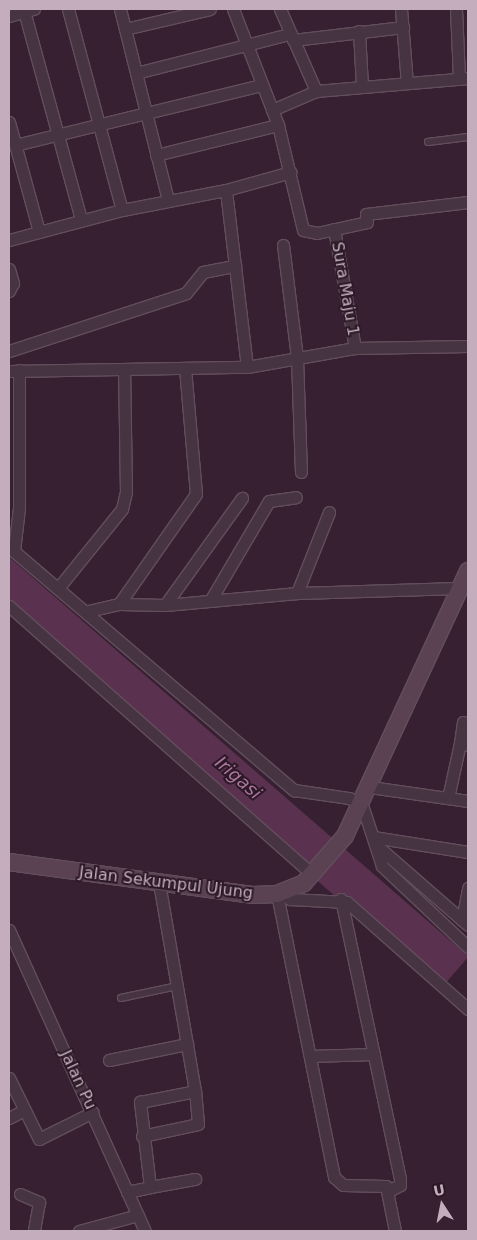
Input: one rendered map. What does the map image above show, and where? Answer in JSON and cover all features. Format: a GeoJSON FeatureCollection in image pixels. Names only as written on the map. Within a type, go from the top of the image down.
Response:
{"type":"FeatureCollection","features":[{"type":"Feature","properties":{"kind":"main road"},"geometry":{"type":"LineString","coordinates":[[279,893],[315,873],[345,836],[362,805],[468,570]]}},
{"type":"Feature","properties":{"kind":"main road","name":"Jalan Sekumpul Ujung"},"geometry":{"type":"LineString","coordinates":[[9,862],[159,883],[279,893]]}},
{"type":"Feature","properties":{"kind":"street"},"geometry":{"type":"LineString","coordinates":[[68,9],[122,210]]}},
{"type":"Feature","properties":{"kind":"street"},"geometry":{"type":"LineString","coordinates":[[120,9],[168,200]]}},
{"type":"Feature","properties":{"kind":"street"},"geometry":{"type":"LineString","coordinates":[[125,29],[210,9]]}},
{"type":"Feature","properties":{"kind":"street"},"geometry":{"type":"LineString","coordinates":[[233,9],[244,43],[278,125],[291,172],[303,230],[308,234],[367,222],[366,214],[468,202]]}},
{"type":"Feature","properties":{"kind":"street"},"geometry":{"type":"LineString","coordinates":[[280,9],[316,91]]}},
{"type":"Feature","properties":{"kind":"street"},"geometry":{"type":"LineString","coordinates":[[401,9],[407,83]]}},
{"type":"Feature","properties":{"kind":"street"},"geometry":{"type":"LineString","coordinates":[[272,110],[316,91],[464,78],[456,9]]}},
{"type":"Feature","properties":{"kind":"street"},"geometry":{"type":"LineString","coordinates":[[9,16],[29,10],[81,220]]}},
{"type":"Feature","properties":{"kind":"street"},"geometry":{"type":"LineString","coordinates":[[136,73],[244,43],[403,27]]}},
{"type":"Feature","properties":{"kind":"street"},"geometry":{"type":"LineString","coordinates":[[360,31],[362,86]]}},
{"type":"Feature","properties":{"kind":"street"},"geometry":{"type":"LineString","coordinates":[[15,145],[59,136],[100,123],[261,85]]}},
{"type":"Feature","properties":{"kind":"street"},"geometry":{"type":"LineString","coordinates":[[9,122],[39,232]]}},
{"type":"Feature","properties":{"kind":"street"},"geometry":{"type":"LineString","coordinates":[[156,155],[278,125]]}},
{"type":"Feature","properties":{"kind":"street"},"geometry":{"type":"LineString","coordinates":[[9,240],[122,210],[226,190],[291,172]]}},
{"type":"Feature","properties":{"kind":"street"},"geometry":{"type":"LineString","coordinates":[[226,190],[247,367]]}},
{"type":"Feature","properties":{"kind":"street","name":"Sura Maju 1"},"geometry":{"type":"LineString","coordinates":[[334,229],[355,348]]}},
{"type":"Feature","properties":{"kind":"street"},"geometry":{"type":"LineString","coordinates":[[283,245],[297,358],[301,472]]}},
{"type":"Feature","properties":{"kind":"street"},"geometry":{"type":"LineString","coordinates":[[9,351],[186,293],[203,272],[235,266]]}},
{"type":"Feature","properties":{"kind":"street"},"geometry":{"type":"LineString","coordinates":[[9,269],[13,283],[9,291]]}},
{"type":"Feature","properties":{"kind":"street"},"geometry":{"type":"LineString","coordinates":[[468,346],[355,348],[247,367],[14,371],[19,508],[11,549],[88,611],[173,690],[294,790],[349,798],[362,805],[387,873],[468,947]]}},
{"type":"Feature","properties":{"kind":"street"},"geometry":{"type":"LineString","coordinates":[[119,604],[196,494],[185,369]]}},
{"type":"Feature","properties":{"kind":"street"},"geometry":{"type":"LineString","coordinates":[[59,587],[122,509],[126,492],[124,370]]}},
{"type":"Feature","properties":{"kind":"street"},"geometry":{"type":"LineString","coordinates":[[210,601],[269,500],[296,497]]}},
{"type":"Feature","properties":{"kind":"street"},"geometry":{"type":"LineString","coordinates":[[165,606],[242,498]]}},
{"type":"Feature","properties":{"kind":"street"},"geometry":{"type":"LineString","coordinates":[[297,593],[329,512]]}},
{"type":"Feature","properties":{"kind":"street"},"geometry":{"type":"LineString","coordinates":[[88,611],[119,604],[165,606],[297,593],[460,588]]}},
{"type":"Feature","properties":{"kind":"street"},"geometry":{"type":"LineString","coordinates":[[9,606],[315,873]]}},
{"type":"Feature","properties":{"kind":"street"},"geometry":{"type":"LineString","coordinates":[[448,798],[464,744],[463,722]]}},
{"type":"Feature","properties":{"kind":"street"},"geometry":{"type":"LineString","coordinates":[[370,787],[468,801]]}},
{"type":"Feature","properties":{"kind":"street"},"geometry":{"type":"LineString","coordinates":[[374,841],[468,852]]}},
{"type":"Feature","properties":{"kind":"street"},"geometry":{"type":"LineString","coordinates":[[374,841],[465,922]]}},
{"type":"Feature","properties":{"kind":"street"},"geometry":{"type":"LineString","coordinates":[[142,1136],[198,1124],[178,986],[159,883]]}},
{"type":"Feature","properties":{"kind":"street"},"geometry":{"type":"LineString","coordinates":[[465,922],[468,888]]}},
{"type":"Feature","properties":{"kind":"street"},"geometry":{"type":"LineString","coordinates":[[279,893],[290,899],[341,900],[468,1009]]}},
{"type":"Feature","properties":{"kind":"street"},"geometry":{"type":"LineString","coordinates":[[279,893],[334,1177],[343,1185],[380,1185],[390,1190]]}},
{"type":"Feature","properties":{"kind":"street"},"geometry":{"type":"LineString","coordinates":[[341,900],[400,1178],[400,1185],[390,1190]]}},
{"type":"Feature","properties":{"kind":"street","name":"Jalan Pu"},"geometry":{"type":"LineString","coordinates":[[9,930],[93,1112],[145,1231]]}},
{"type":"Feature","properties":{"kind":"street"},"geometry":{"type":"LineString","coordinates":[[109,1060],[187,1044]]}},
{"type":"Feature","properties":{"kind":"street"},"geometry":{"type":"LineString","coordinates":[[310,1056],[374,1054]]}},
{"type":"Feature","properties":{"kind":"street"},"geometry":{"type":"LineString","coordinates":[[9,1078],[24,1110],[42,1139],[93,1112]]}},
{"type":"Feature","properties":{"kind":"street"},"geometry":{"type":"LineString","coordinates":[[150,1187],[142,1136],[140,1102],[194,1091]]}},
{"type":"Feature","properties":{"kind":"street"},"geometry":{"type":"LineString","coordinates":[[9,1118],[24,1110]]}},
{"type":"Feature","properties":{"kind":"street"},"geometry":{"type":"LineString","coordinates":[[128,1192],[195,1179]]}},
{"type":"Feature","properties":{"kind":"street"},"geometry":{"type":"LineString","coordinates":[[390,1190],[396,1231]]}},
{"type":"Feature","properties":{"kind":"street"},"geometry":{"type":"LineString","coordinates":[[20,1194],[39,1202],[34,1231]]}},
{"type":"Feature","properties":{"kind":"street"},"geometry":{"type":"LineString","coordinates":[[79,1231],[138,1215]]}},
{"type":"Feature","properties":{"kind":"lane"},"geometry":{"type":"LineString","coordinates":[[428,142],[468,138]]}},
{"type":"Feature","properties":{"kind":"lane"},"geometry":{"type":"LineString","coordinates":[[121,998],[178,986]]}},
{"type":"Feature","properties":{"kind":"water","name":"Irigasi"},"geometry":{"type":"Polygon","coordinates":[[[9,557],[468,956],[441,988],[9,613],[9,557]]]}}]}
